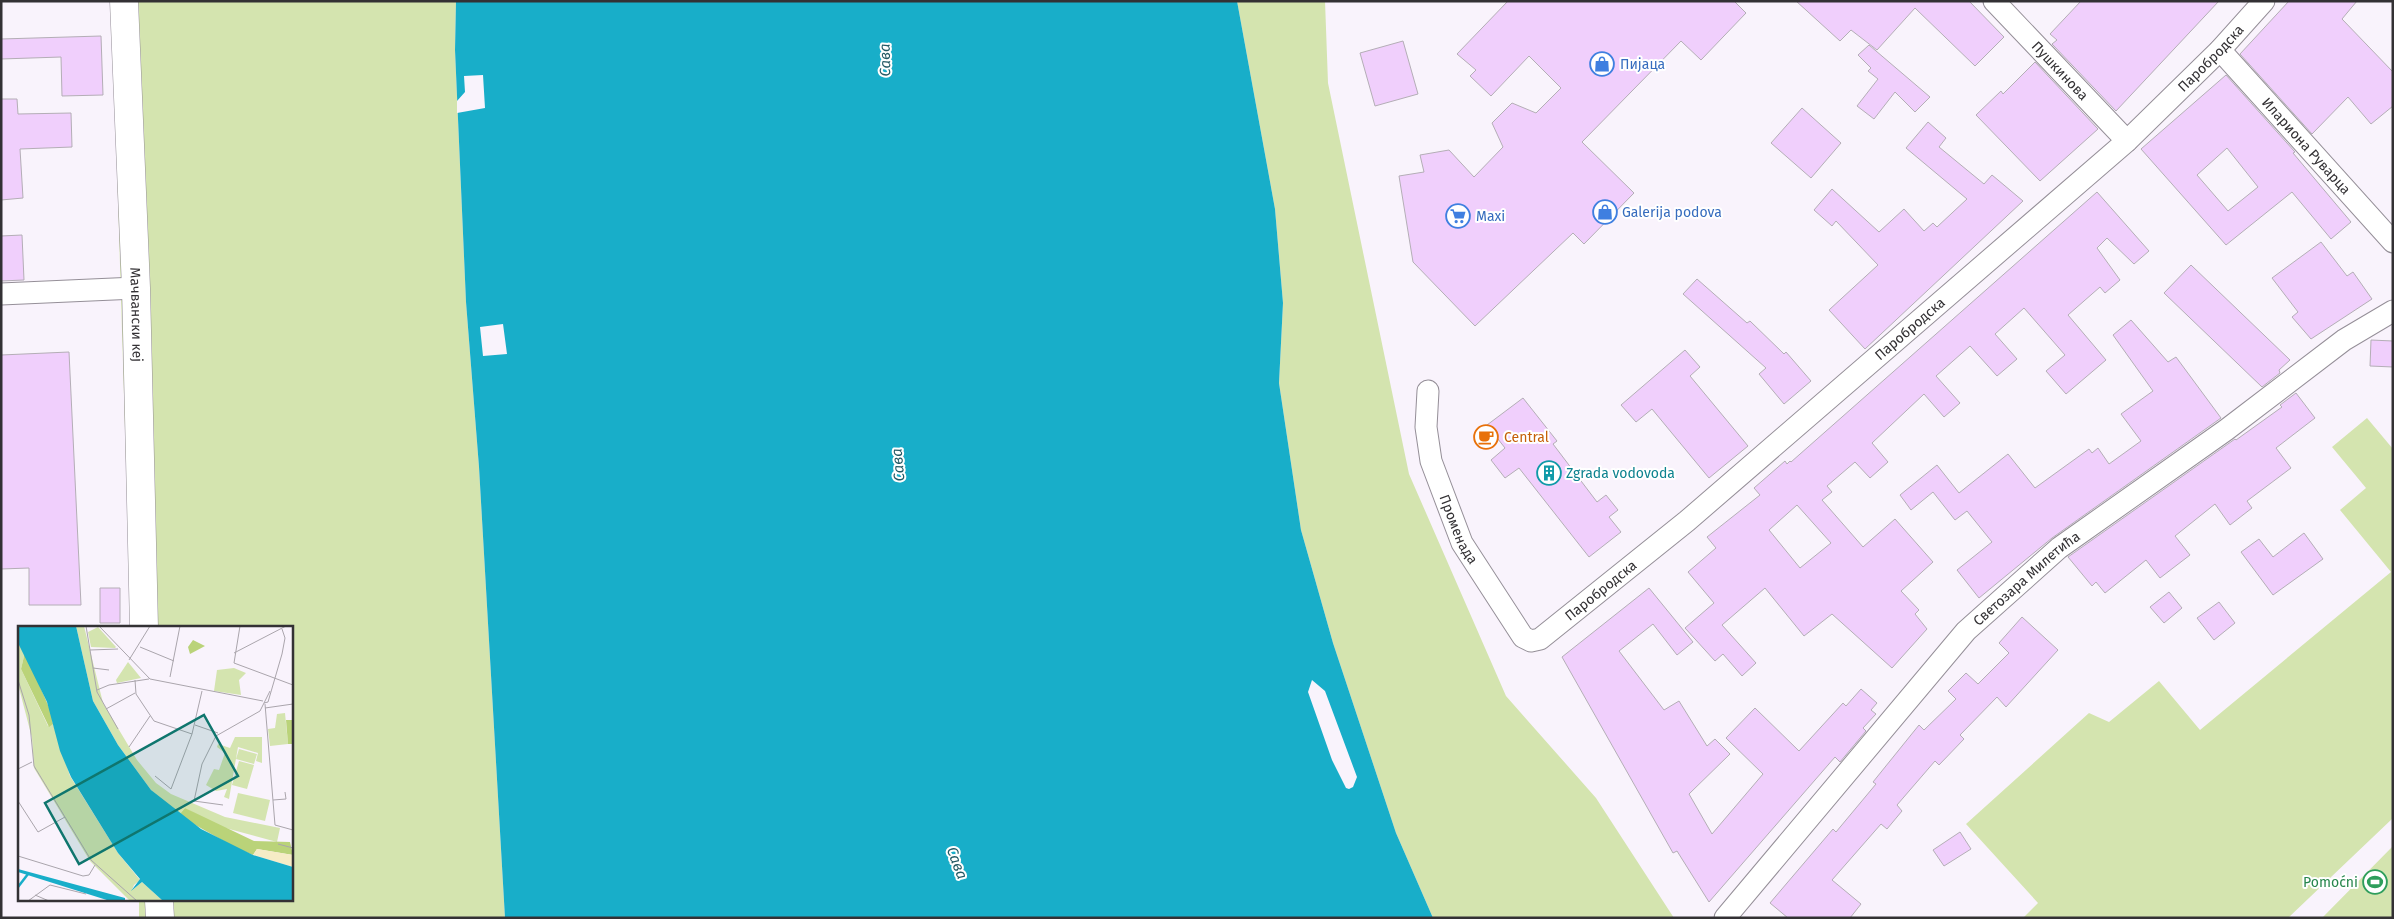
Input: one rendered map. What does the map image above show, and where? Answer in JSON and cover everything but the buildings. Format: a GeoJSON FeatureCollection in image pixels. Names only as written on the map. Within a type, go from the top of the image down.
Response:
{"type":"FeatureCollection","features":[{"type":"Feature","properties":{"kind":"street","name":"Мачвански кеј"},"geometry":{"type":"LineString","coordinates":[[124,1],[136,288],[144,626]]}},
{"type":"Feature","properties":{"kind":"street","name":"Пушкинова"},"geometry":{"type":"LineString","coordinates":[[1994,1],[2127,141]]}},
{"type":"Feature","properties":{"kind":"street","name":"Паробродска"},"geometry":{"type":"LineString","coordinates":[[1540,640],[1687,521],[2127,141],[2220,50],[2264,1]]}},
{"type":"Feature","properties":{"kind":"street","name":"Илариона Руварца"},"geometry":{"type":"LineString","coordinates":[[2220,50],[2393,242]]}},
{"type":"Feature","properties":{"kind":"street"},"geometry":{"type":"LineString","coordinates":[[1,294],[136,288]]}},
{"type":"Feature","properties":{"kind":"street","name":"Светозара Милетића"},"geometry":{"type":"LineString","coordinates":[[1725,918],[1966,631],[2059,548],[2226,430],[2344,340],[2393,311]]}},
{"type":"Feature","properties":{"kind":"street","name":"Променада"},"geometry":{"type":"LineString","coordinates":[[1428,391],[1426,427],[1431,461],[1462,543],[1523,637],[1531,641],[1540,640]]}},
{"type":"Feature","properties":{"kind":"street"},"geometry":{"type":"LineString","coordinates":[[159,902],[160,918]]}},
{"type":"Feature","properties":{"kind":"green space"},"geometry":{"type":"Polygon","coordinates":[[[112,1],[456,1],[455,50],[466,302],[479,467],[505,918],[139,918],[139,902],[292,902],[292,626],[131,626],[112,1]]]}},
{"type":"Feature","properties":{"kind":"green space"},"geometry":{"type":"Polygon","coordinates":[[[1237,1],[1325,1],[1328,83],[1409,474],[1506,696],[1596,798],[1674,918],[1433,918],[1396,833],[1333,643],[1301,530],[1279,383],[1283,303],[1275,209],[1237,1]]]}},
{"type":"Feature","properties":{"kind":"green space"},"geometry":{"type":"Polygon","coordinates":[[[2367,418],[2393,449],[2393,818],[2288,918],[2023,918],[2038,903],[1966,824],[2089,713],[2109,722],[2159,681],[2200,730],[2391,572],[2340,510],[2366,488],[2332,447],[2367,418]]]}},
{"type":"Feature","properties":{"kind":"green space","name":"Pomoćni"},"geometry":{"type":"Polygon","coordinates":[[[2393,846],[2393,918],[2322,918],[2393,846]]]}},
{"type":"Feature","properties":{"kind":"water","name":"Сава"},"geometry":{"type":"Polygon","coordinates":[[[456,1],[1237,1],[1275,209],[1283,303],[1279,383],[1301,530],[1333,643],[1396,833],[1433,918],[505,918],[479,467],[466,302],[455,50],[456,1]]]}},
{"type":"Feature","properties":{"kind":"pier"},"geometry":{"type":"Polygon","coordinates":[[[483,75],[485,108],[457,113],[457,101],[465,92],[464,76],[483,75]]]}},
{"type":"Feature","properties":{"kind":"pier"},"geometry":{"type":"Polygon","coordinates":[[[503,324],[507,354],[483,356],[480,327],[503,324]]]}},
{"type":"Feature","properties":{"kind":"pier"},"geometry":{"type":"Polygon","coordinates":[[[1312,680],[1325,691],[1357,777],[1353,787],[1349,789],[1346,788],[1332,760],[1308,692],[1312,680]]]}},
{"type":"Feature","properties":{"kind":"place","name":"Пијаца"},"geometry":{"type":"Point","coordinates":[1602,64]}},
{"type":"Feature","properties":{"kind":"place","name":"Galerija podova"},"geometry":{"type":"Point","coordinates":[1605,212]}},
{"type":"Feature","properties":{"kind":"place","name":"Maxi"},"geometry":{"type":"Point","coordinates":[1458,216]}},
{"type":"Feature","properties":{"kind":"place","name":"Central"},"geometry":{"type":"Point","coordinates":[1486,437]}},
{"type":"Feature","properties":{"kind":"place","name":"Zgrada vodovoda"},"geometry":{"type":"Point","coordinates":[1549,473]}},
{"type":"Feature","properties":{"kind":"place","name":"Pomoćni"},"geometry":{"type":"Point","coordinates":[2375,882]}}]}
